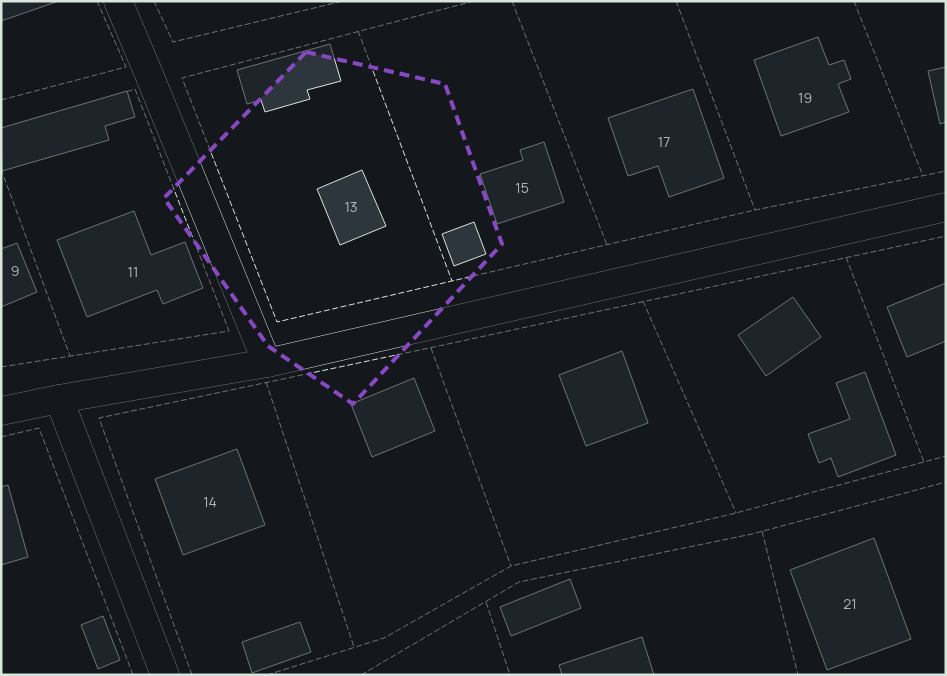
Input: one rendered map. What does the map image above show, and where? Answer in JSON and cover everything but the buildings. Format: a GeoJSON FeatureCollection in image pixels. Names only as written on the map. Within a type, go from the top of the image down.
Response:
{"type":"FeatureCollection","features":[{"type":"Feature","properties":{"kind":"street"},"geometry":{"type":"LineString","coordinates":[[118,1],[267,363]]}},
{"type":"Feature","properties":{"kind":"street"},"geometry":{"type":"LineString","coordinates":[[1,411],[59,399],[267,363],[946,207]]}},
{"type":"Feature","properties":{"kind":"street"},"geometry":{"type":"LineString","coordinates":[[59,399],[165,675]]}},
{"type":"Feature","properties":{"kind":"highlighted area"},"geometry":{"type":"Polygon","coordinates":[[[306,52],[445,84],[502,244],[353,404],[268,346],[164,198],[306,52]]]}},
{"type":"Feature","properties":{"kind":"fence"},"geometry":{"type":"LineString","coordinates":[[1,100],[126,67],[97,1]]}},
{"type":"Feature","properties":{"kind":"fence"},"geometry":{"type":"LineString","coordinates":[[154,1],[173,42],[343,1]]}},
{"type":"Feature","properties":{"kind":"fence"},"geometry":{"type":"LineString","coordinates":[[474,1],[182,78],[277,322],[755,210],[946,171]]}},
{"type":"Feature","properties":{"kind":"fence"},"geometry":{"type":"LineString","coordinates":[[512,1],[607,245]]}},
{"type":"Feature","properties":{"kind":"fence"},"geometry":{"type":"LineString","coordinates":[[676,1],[755,210]]}},
{"type":"Feature","properties":{"kind":"fence"},"geometry":{"type":"LineString","coordinates":[[854,1],[923,176]]}},
{"type":"Feature","properties":{"kind":"fence"},"geometry":{"type":"LineString","coordinates":[[358,31],[452,281]]}},
{"type":"Feature","properties":{"kind":"fence"},"geometry":{"type":"LineString","coordinates":[[1,367],[229,331],[135,89],[126,92]]}},
{"type":"Feature","properties":{"kind":"fence"},"geometry":{"type":"LineString","coordinates":[[1,169],[70,356]]}},
{"type":"Feature","properties":{"kind":"fence"},"geometry":{"type":"LineString","coordinates":[[192,675],[99,418],[946,236]]}},
{"type":"Feature","properties":{"kind":"fence"},"geometry":{"type":"LineString","coordinates":[[846,257],[924,462]]}},
{"type":"Feature","properties":{"kind":"fence"},"geometry":{"type":"LineString","coordinates":[[643,301],[736,513]]}},
{"type":"Feature","properties":{"kind":"fence"},"geometry":{"type":"LineString","coordinates":[[431,348],[511,566]]}},
{"type":"Feature","properties":{"kind":"fence"},"geometry":{"type":"LineString","coordinates":[[266,382],[354,647]]}},
{"type":"Feature","properties":{"kind":"fence"},"geometry":{"type":"LineString","coordinates":[[1,437],[39,428],[133,675]]}},
{"type":"Feature","properties":{"kind":"fence"},"geometry":{"type":"LineString","coordinates":[[267,675],[384,638],[511,566],[736,513],[946,456]]}},
{"type":"Feature","properties":{"kind":"fence"},"geometry":{"type":"LineString","coordinates":[[361,675],[519,582],[752,534],[946,482]]}},
{"type":"Feature","properties":{"kind":"fence"},"geometry":{"type":"LineString","coordinates":[[762,531],[798,675]]}},
{"type":"Feature","properties":{"kind":"fence"},"geometry":{"type":"LineString","coordinates":[[486,602],[510,675]]}}]}
